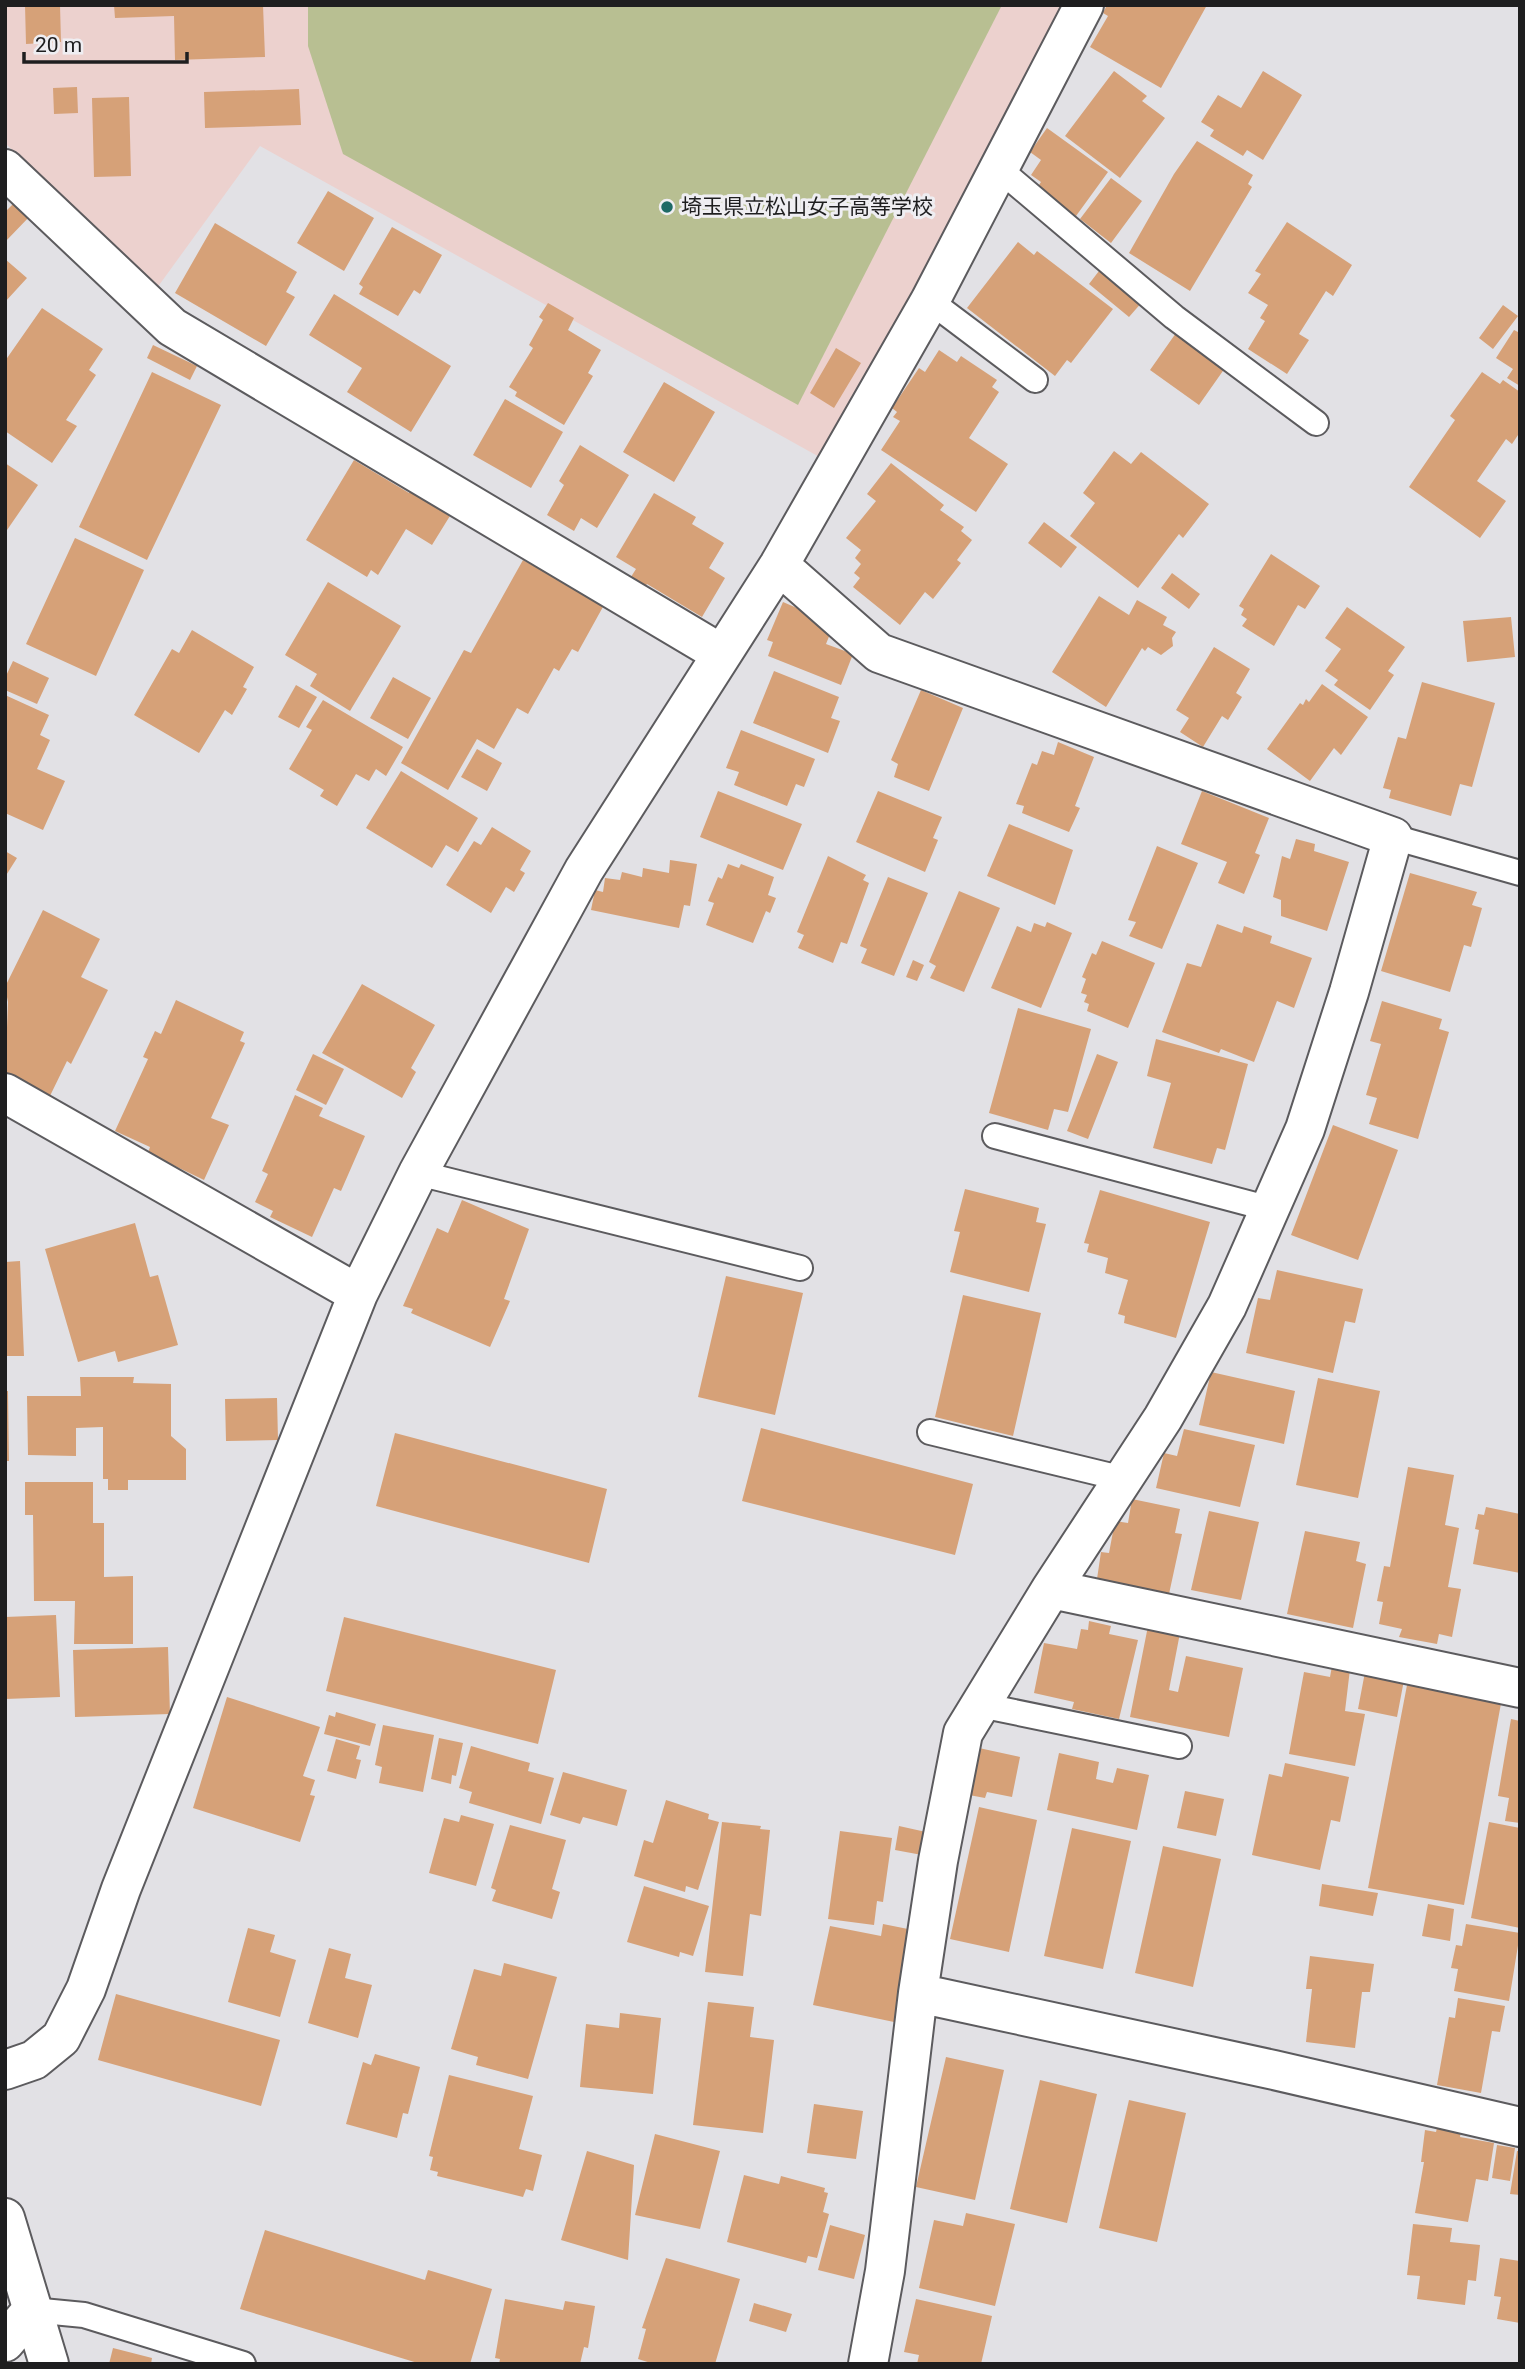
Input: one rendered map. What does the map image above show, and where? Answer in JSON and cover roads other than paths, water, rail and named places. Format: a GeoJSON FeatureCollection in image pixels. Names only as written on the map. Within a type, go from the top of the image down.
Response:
{"type":"FeatureCollection","features":[{"type":"Feature","properties":{"kind":"street"},"geometry":{"type":"LineString","coordinates":[[5,2070],[34,2060],[61,2038],[86,1989],[145,1826],[358,1294],[466,1080],[584,870],[720,653],[779,565],[930,300],[1084,5]]}},
{"type":"Feature","properties":{"kind":"street"},"geometry":{"type":"LineString","coordinates":[[5,169],[172,327],[720,653]]}},
{"type":"Feature","properties":{"kind":"street"},"geometry":{"type":"LineString","coordinates":[[779,565],[879,653],[1392,837],[1349,992],[1305,1129],[1227,1306],[1163,1418],[1051,1589],[963,1733],[918,1993],[885,2271],[868,2364]]}},
{"type":"Feature","properties":{"kind":"street"},"geometry":{"type":"LineString","coordinates":[[5,1093],[358,1294]]}},
{"type":"Feature","properties":{"kind":"street"},"geometry":{"type":"LineString","coordinates":[[1051,1589],[1520,1688]]}},
{"type":"Feature","properties":{"kind":"street"},"geometry":{"type":"LineString","coordinates":[[918,1993],[1274,2070],[1520,2127]]}},
{"type":"Feature","properties":{"kind":"street"},"geometry":{"type":"LineString","coordinates":[[5,2218],[49,2364]]}},
{"type":"Feature","properties":{"kind":"street"},"geometry":{"type":"LineString","coordinates":[[5,2342],[32,2310]]}},
{"type":"Feature","properties":{"kind":"lane"},"geometry":{"type":"LineString","coordinates":[[998,168],[1174,317],[1316,422]]}},
{"type":"Feature","properties":{"kind":"lane"},"geometry":{"type":"LineString","coordinates":[[930,300],[1035,380]]}},
{"type":"Feature","properties":{"kind":"lane"},"geometry":{"type":"LineString","coordinates":[[1392,837],[1520,873]]}},
{"type":"Feature","properties":{"kind":"lane"},"geometry":{"type":"LineString","coordinates":[[995,1136],[1270,1209]]}},
{"type":"Feature","properties":{"kind":"lane"},"geometry":{"type":"LineString","coordinates":[[418,1173],[800,1268]]}},
{"type":"Feature","properties":{"kind":"lane"},"geometry":{"type":"LineString","coordinates":[[930,1432],[1124,1479]]}},
{"type":"Feature","properties":{"kind":"lane"},"geometry":{"type":"LineString","coordinates":[[980,1705],[1178,1746]]}},
{"type":"Feature","properties":{"kind":"lane"},"geometry":{"type":"LineString","coordinates":[[32,2310],[85,2315],[243,2364]]}},
{"type":"Feature","properties":{"kind":"place","name":"埼玉県立松山女子高等学校"},"geometry":{"type":"Point","coordinates":[667,207]}}]}
